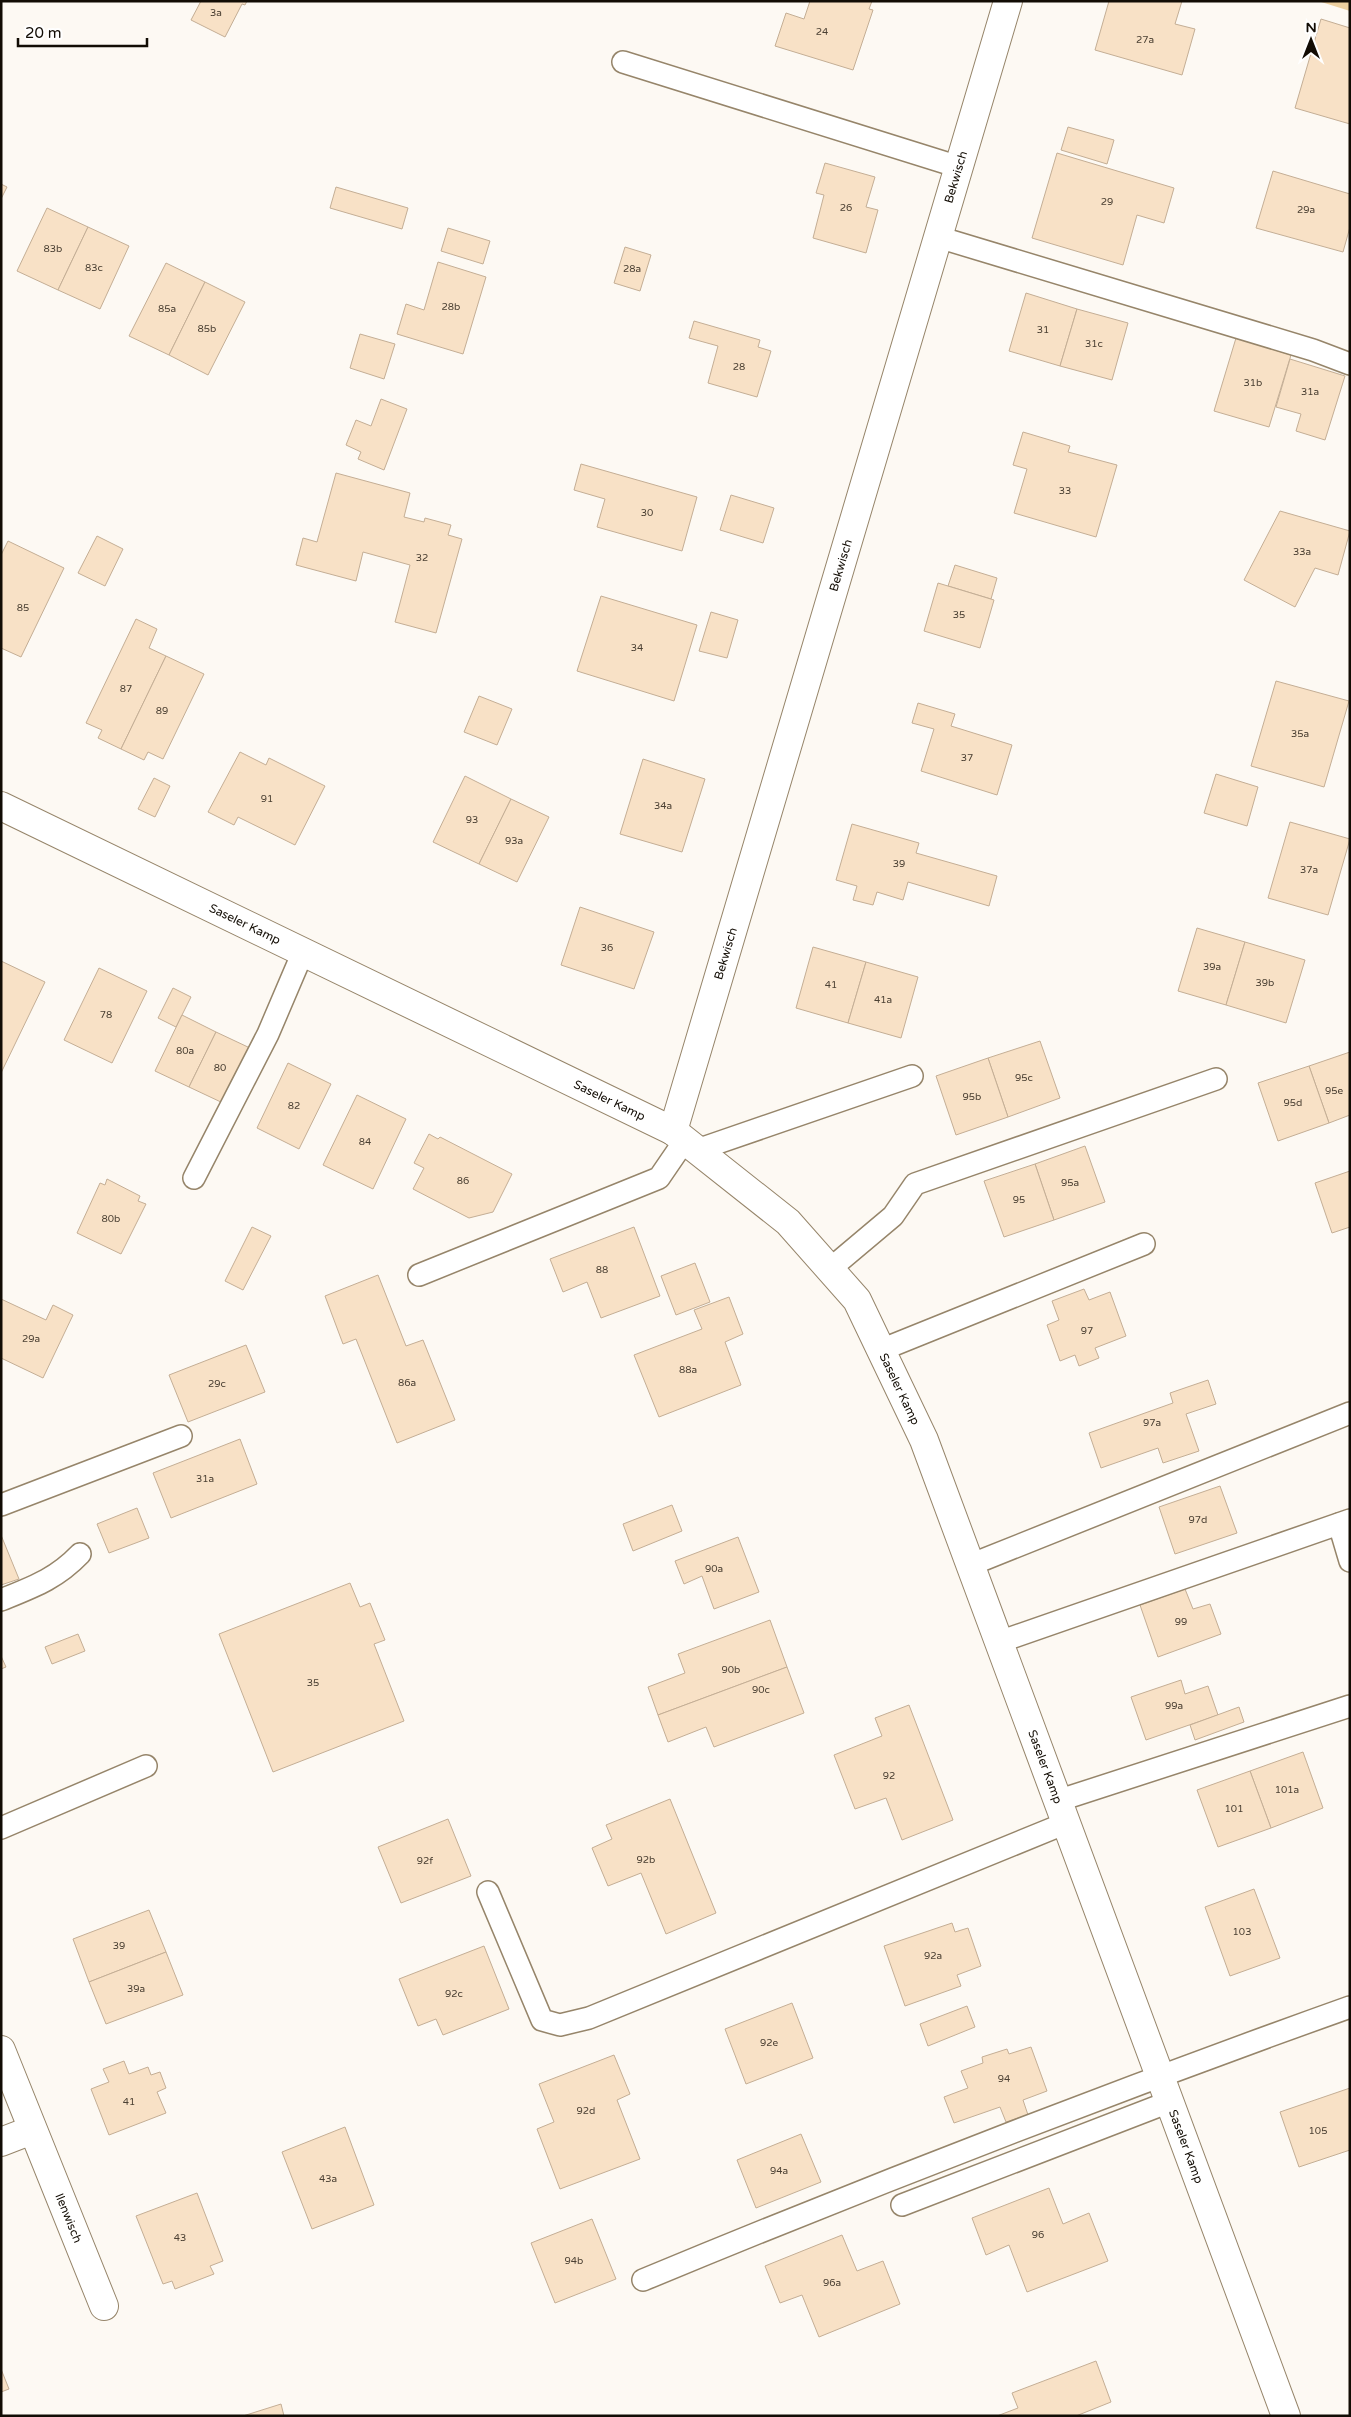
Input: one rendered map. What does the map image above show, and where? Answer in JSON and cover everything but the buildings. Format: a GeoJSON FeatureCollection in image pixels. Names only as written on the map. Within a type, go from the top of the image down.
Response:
{"type":"FeatureCollection","features":[{"type":"Feature","properties":{"kind":"street","name":"Bekwisch"},"geometry":{"type":"LineString","coordinates":[[685,1140],[938,237],[1008,1]]}},
{"type":"Feature","properties":{"kind":"street","name":"Saseler Kamp"},"geometry":{"type":"LineString","coordinates":[[1,806],[685,1140],[788,1222],[857,1300],[924,1440],[1286,2416]]}},
{"type":"Feature","properties":{"kind":"street","name":"Ilenwisch"},"geometry":{"type":"LineString","coordinates":[[1,2050],[104,2306]]}},
{"type":"Feature","properties":{"kind":"street"},"geometry":{"type":"LineString","coordinates":[[1,2142],[32,2130]]}},
{"type":"Feature","properties":{"kind":"lane"},"geometry":{"type":"LineString","coordinates":[[622,62],[959,167]]}},
{"type":"Feature","properties":{"kind":"lane"},"geometry":{"type":"LineString","coordinates":[[938,237],[1313,350],[1350,364]]}},
{"type":"Feature","properties":{"kind":"lane"},"geometry":{"type":"LineString","coordinates":[[194,1178],[268,1034],[303,952]]}},
{"type":"Feature","properties":{"kind":"lane"},"geometry":{"type":"LineString","coordinates":[[419,1275],[659,1178],[685,1140],[912,1076]]}},
{"type":"Feature","properties":{"kind":"lane"},"geometry":{"type":"LineString","coordinates":[[830,1270],[893,1216],[915,1184],[1216,1079]]}},
{"type":"Feature","properties":{"kind":"lane"},"geometry":{"type":"LineString","coordinates":[[881,1350],[1144,1244]]}},
{"type":"Feature","properties":{"kind":"lane"},"geometry":{"type":"LineString","coordinates":[[970,1565],[1350,1413]]}},
{"type":"Feature","properties":{"kind":"lane"},"geometry":{"type":"LineString","coordinates":[[1,1505],[181,1436]]}},
{"type":"Feature","properties":{"kind":"lane"},"geometry":{"type":"LineString","coordinates":[[999,1642],[1344,1522],[1350,1561]]}},
{"type":"Feature","properties":{"kind":"lane"},"geometry":{"type":"LineString","coordinates":[[1,1600],[49,1581],[67,1568],[80,1554]]}},
{"type":"Feature","properties":{"kind":"lane"},"geometry":{"type":"LineString","coordinates":[[488,1892],[542,2020],[560,2025],[598,2014],[1062,1812],[1350,1706]]}},
{"type":"Feature","properties":{"kind":"lane"},"geometry":{"type":"LineString","coordinates":[[1,1828],[146,1766]]}},
{"type":"Feature","properties":{"kind":"lane"},"geometry":{"type":"LineString","coordinates":[[643,2280],[870,2186],[1159,2075],[1350,2007]]}},
{"type":"Feature","properties":{"kind":"lane"},"geometry":{"type":"LineString","coordinates":[[902,2205],[1169,2102]]}},
{"type":"Feature","properties":{"kind":"shaded area"},"geometry":{"type":"Polygon","coordinates":[[[1318,1],[1350,1],[1350,11],[1318,1]]]}}]}
